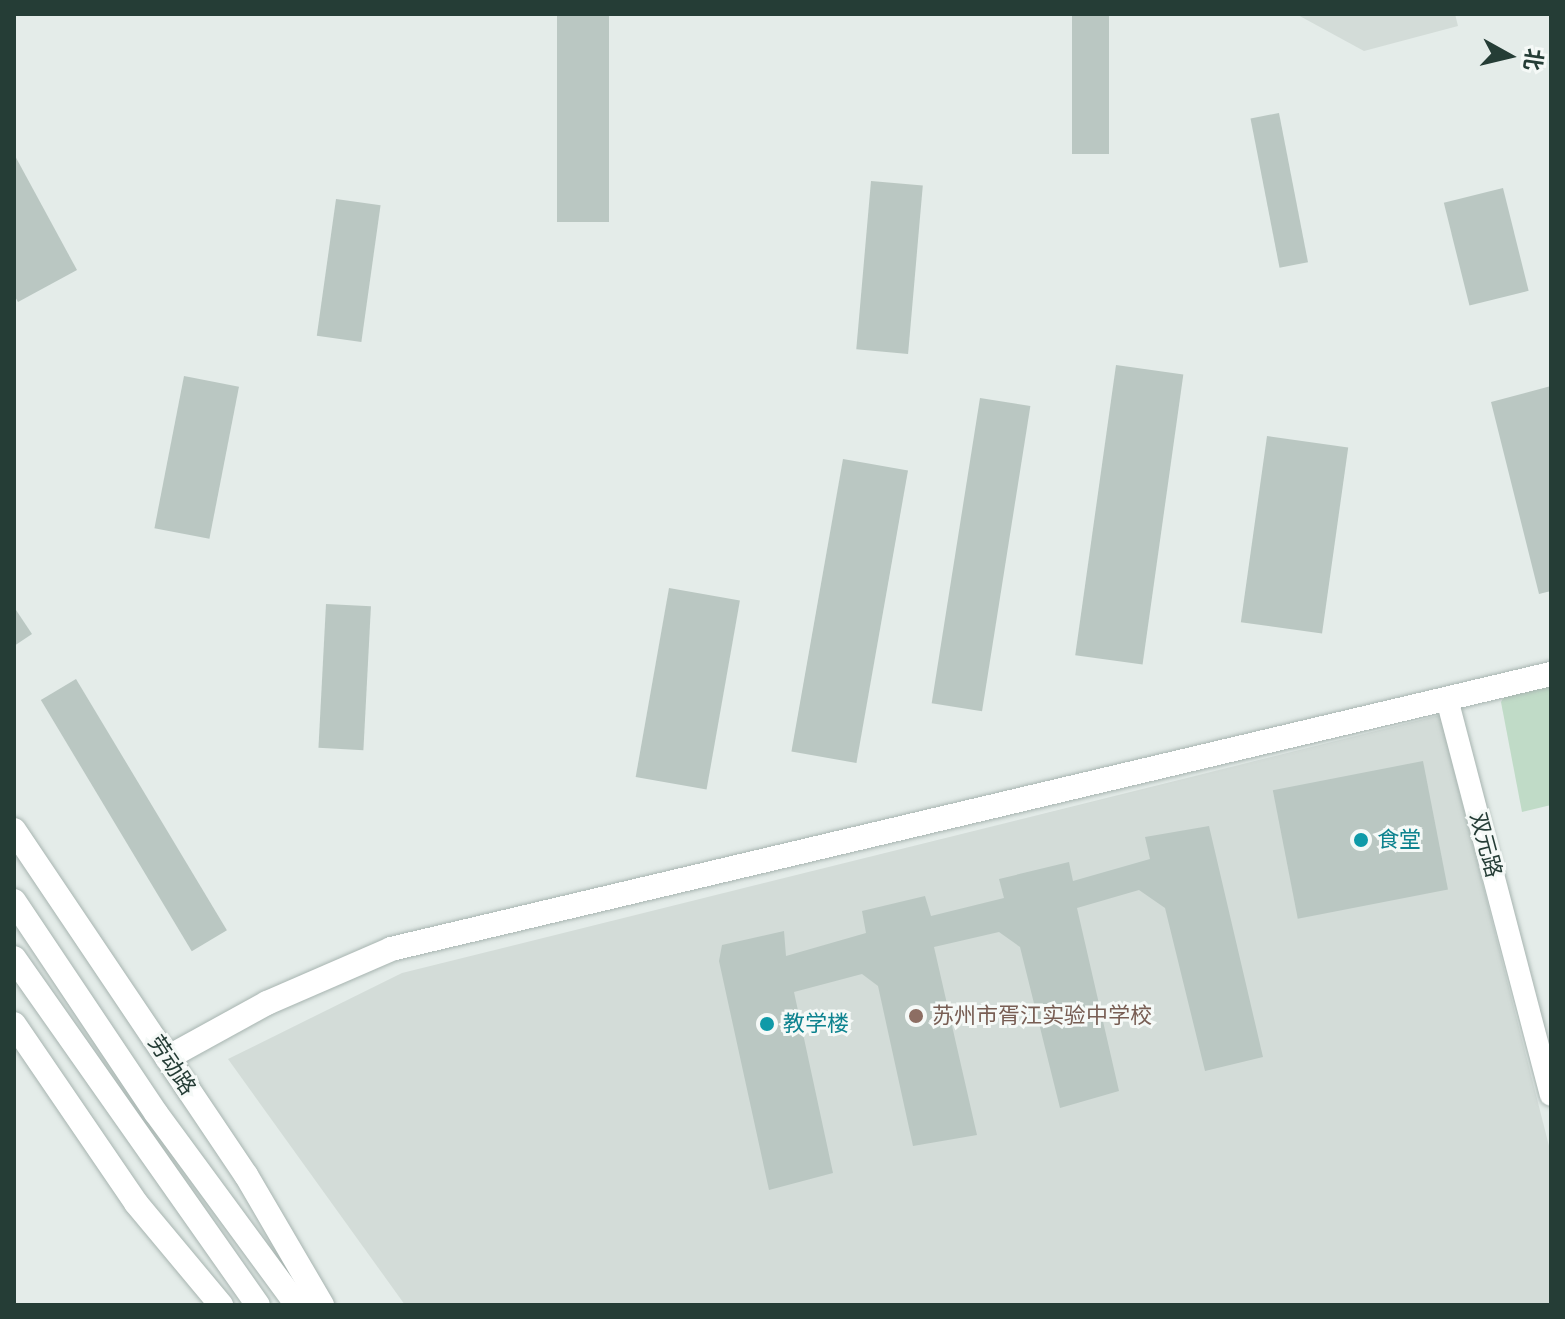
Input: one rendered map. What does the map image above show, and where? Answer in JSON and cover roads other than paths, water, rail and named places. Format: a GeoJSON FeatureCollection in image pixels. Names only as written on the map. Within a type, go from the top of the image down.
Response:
{"type":"FeatureCollection","features":[{"type":"Feature","properties":{"kind":"main road"},"geometry":{"type":"LineString","coordinates":[[167,1058],[267,1003],[391,949],[1551,674]]}},
{"type":"Feature","properties":{"kind":"main road","name":"劳动路"},"geometry":{"type":"LineString","coordinates":[[14,830],[167,1058],[322,1305]]}},
{"type":"Feature","properties":{"kind":"main road","name":"劳动路"},"geometry":{"type":"LineString","coordinates":[[14,901],[156,1113],[297,1305]]}},
{"type":"Feature","properties":{"kind":"main road"},"geometry":{"type":"LineString","coordinates":[[14,958],[129,1131],[258,1305]]}},
{"type":"Feature","properties":{"kind":"main road"},"geometry":{"type":"LineString","coordinates":[[14,1024],[22,1049],[136,1203],[221,1305]]}},
{"type":"Feature","properties":{"kind":"street","name":"双元路"},"geometry":{"type":"LineString","coordinates":[[1447,699],[1551,1095]]}},
{"type":"Feature","properties":{"kind":"place","name":"食堂"},"geometry":{"type":"Point","coordinates":[1361,840]}},
{"type":"Feature","properties":{"kind":"place","name":"苏州市胥江实验中学校"},"geometry":{"type":"Point","coordinates":[916,1016]}},
{"type":"Feature","properties":{"kind":"place","name":"教学楼"},"geometry":{"type":"Point","coordinates":[767,1024]}}]}
